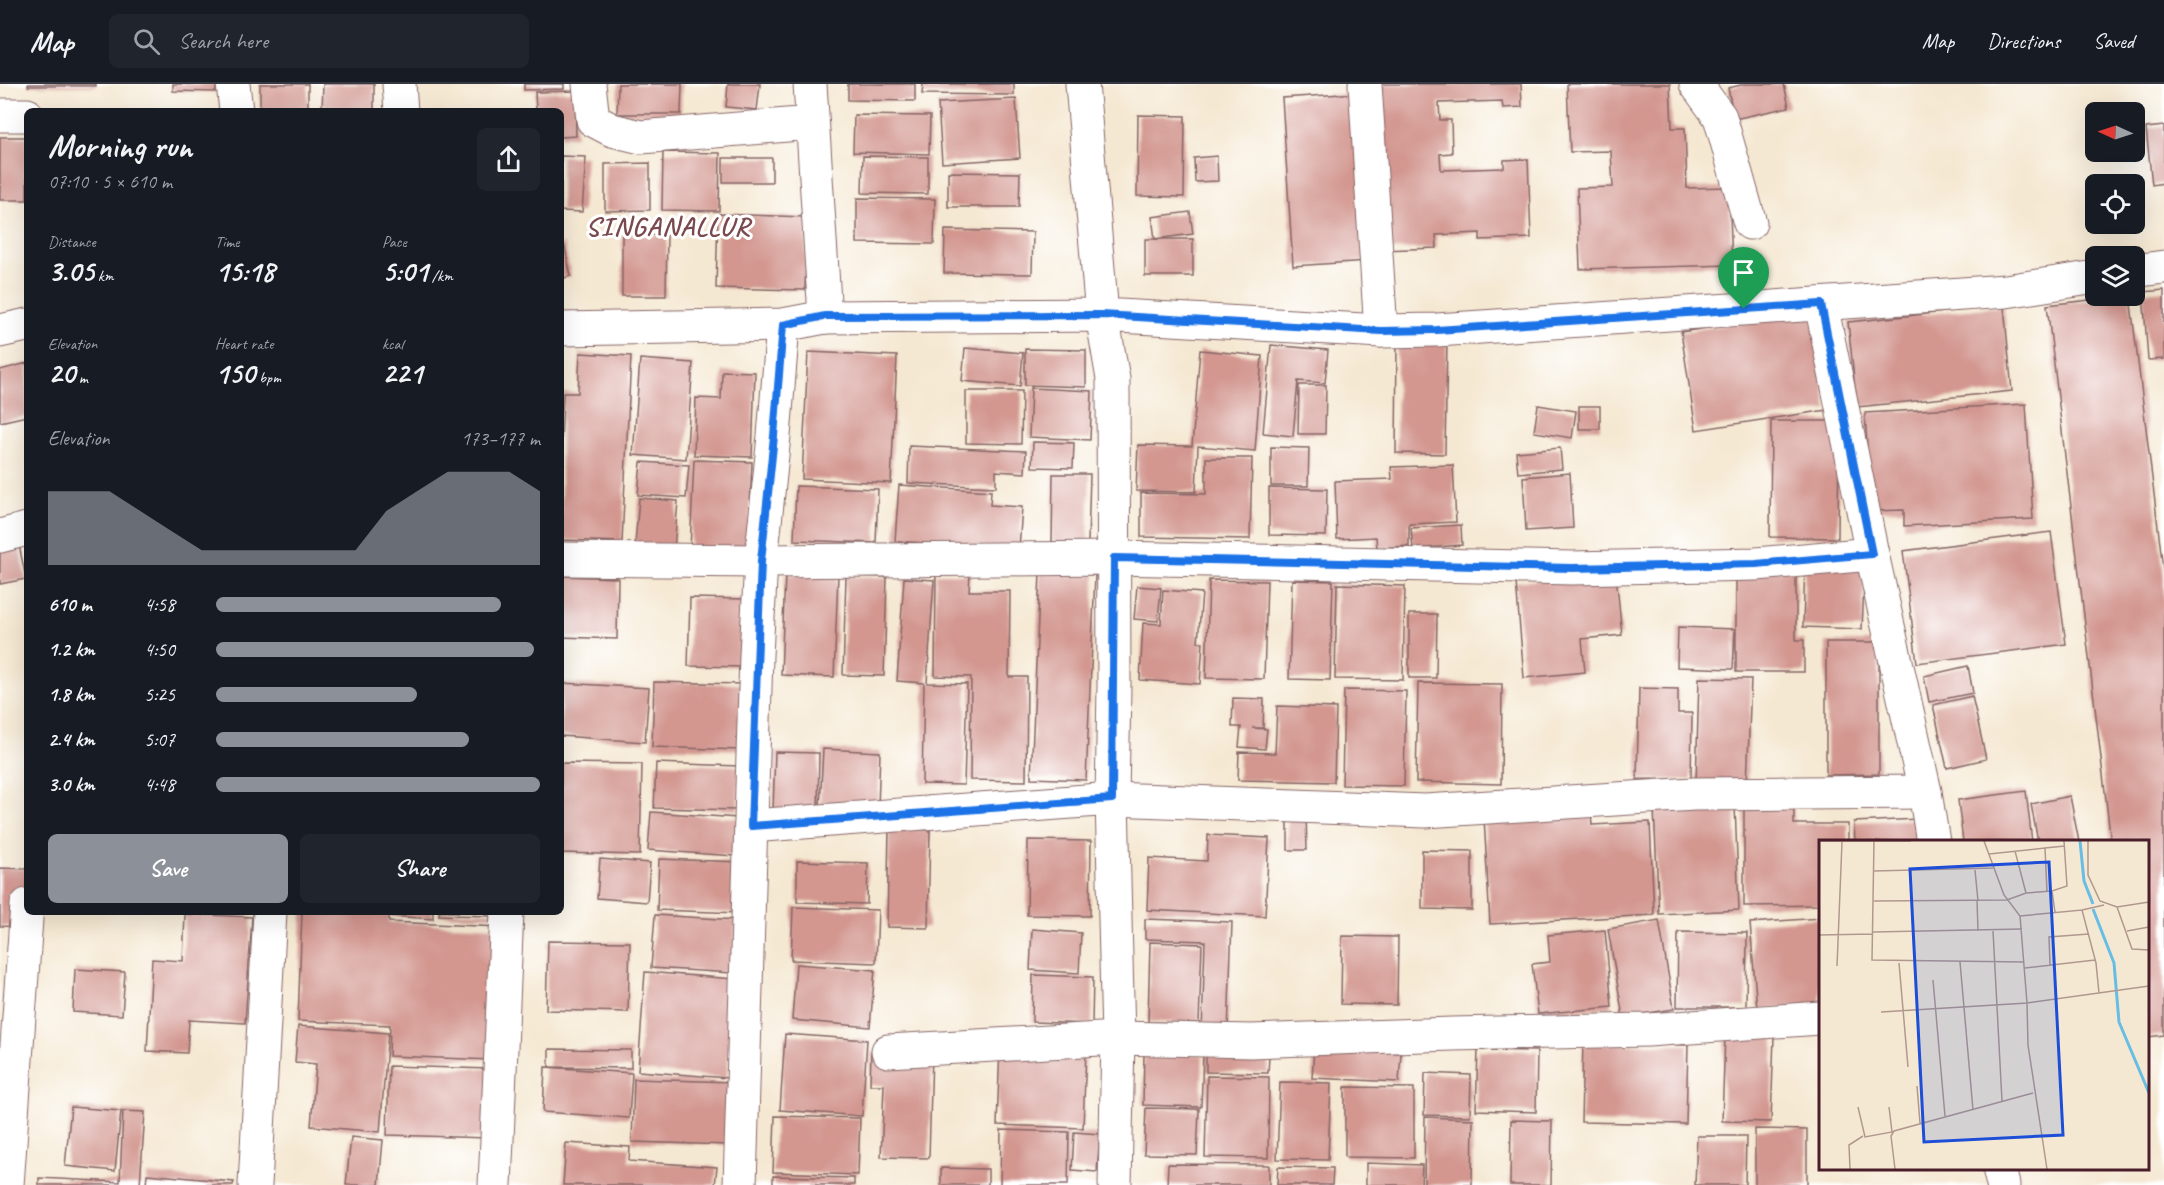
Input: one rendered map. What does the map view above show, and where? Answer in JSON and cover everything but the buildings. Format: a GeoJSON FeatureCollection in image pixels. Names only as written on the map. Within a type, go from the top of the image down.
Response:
{"type":"FeatureCollection","features":[{"type":"Feature","properties":{"kind":"street"},"geometry":{"type":"LineString","coordinates":[[233,84],[236,108]]}},
{"type":"Feature","properties":{"kind":"street"},"geometry":{"type":"LineString","coordinates":[[399,84],[401,108]]}},
{"type":"Feature","properties":{"kind":"street"},"geometry":{"type":"LineString","coordinates":[[589,84],[593,120],[612,130],[641,137],[812,123]]}},
{"type":"Feature","properties":{"kind":"street"},"geometry":{"type":"LineString","coordinates":[[810,84],[825,316]]}},
{"type":"Feature","properties":{"kind":"street"},"geometry":{"type":"LineString","coordinates":[[1082,84],[1102,315],[1113,378],[1112,799],[1118,1038],[1115,1185]]}},
{"type":"Feature","properties":{"kind":"street"},"geometry":{"type":"LineString","coordinates":[[1365,84],[1381,331]]}},
{"type":"Feature","properties":{"kind":"street"},"geometry":{"type":"LineString","coordinates":[[1696,84],[1719,117],[1750,223]]}},
{"type":"Feature","properties":{"kind":"street"},"geometry":{"type":"LineString","coordinates":[[0,115],[24,115]]}},
{"type":"Feature","properties":{"kind":"street"},"geometry":{"type":"LineString","coordinates":[[2145,270],[2164,267]]}},
{"type":"Feature","properties":{"kind":"street"},"geometry":{"type":"LineString","coordinates":[[564,330],[783,325],[825,316],[1102,315],[1381,331],[1437,330],[2006,291],[2085,279]]}},
{"type":"Feature","properties":{"kind":"street"},"geometry":{"type":"LineString","coordinates":[[1821,304],[1934,840]]}},
{"type":"Feature","properties":{"kind":"street"},"geometry":{"type":"LineString","coordinates":[[740,1185],[761,561],[783,325]]}},
{"type":"Feature","properties":{"kind":"street"},"geometry":{"type":"LineString","coordinates":[[0,331],[24,326]]}},
{"type":"Feature","properties":{"kind":"street"},"geometry":{"type":"LineString","coordinates":[[0,536],[24,530]]}},
{"type":"Feature","properties":{"kind":"street"},"geometry":{"type":"LineString","coordinates":[[564,559],[761,561],[1114,558],[1572,568],[1756,564],[1872,554]]}},
{"type":"Feature","properties":{"kind":"street"},"geometry":{"type":"LineString","coordinates":[[751,826],[1112,799],[1425,811],[1694,794],[1925,792]]}},
{"type":"Feature","properties":{"kind":"street"},"geometry":{"type":"LineString","coordinates":[[7,1185],[26,915]]}},
{"type":"Feature","properties":{"kind":"street"},"geometry":{"type":"LineString","coordinates":[[255,1185],[270,915]]}},
{"type":"Feature","properties":{"kind":"street"},"geometry":{"type":"LineString","coordinates":[[495,1185],[507,915]]}},
{"type":"Feature","properties":{"kind":"street"},"geometry":{"type":"LineString","coordinates":[[888,1052],[1118,1038],[1251,1041],[1648,1030],[1819,1018]]}},
{"type":"Feature","properties":{"kind":"street"},"geometry":{"type":"LineString","coordinates":[[1999,1170],[2003,1185]]}},
{"type":"Feature","properties":{"kind":"district","name":"SINGANALLUR"},"geometry":{"type":"Point","coordinates":[668,226]}},
{"type":"Feature","properties":{"kind":"route"},"geometry":{"type":"LineString","coordinates":[[1821,304],[1872,554],[1756,564],[1572,568],[1114,558],[1112,799],[751,826],[761,561],[783,325],[825,316],[1102,315],[1381,331],[1437,330],[1744,309],[1821,304]]}}]}
